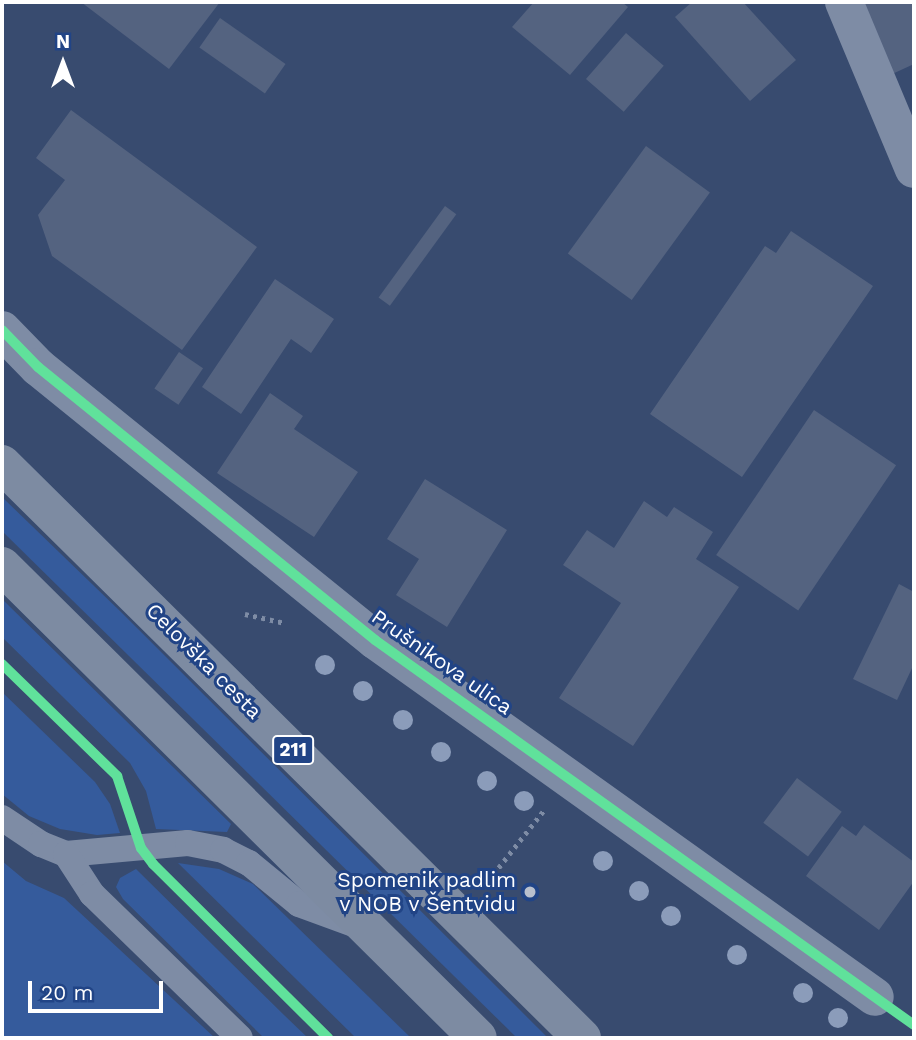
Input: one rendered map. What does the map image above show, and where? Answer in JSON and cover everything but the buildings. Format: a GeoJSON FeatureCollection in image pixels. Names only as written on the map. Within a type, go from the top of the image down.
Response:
{"type":"FeatureCollection","features":[{"type":"Feature","properties":{"kind":"main road","name":"Celovška cesta"},"geometry":{"type":"LineString","coordinates":[[2,464],[582,1038]]}},
{"type":"Feature","properties":{"kind":"main road"},"geometry":{"type":"LineString","coordinates":[[2,566],[478,1038]]}},
{"type":"Feature","properties":{"kind":"street"},"geometry":{"type":"LineString","coordinates":[[844,2],[914,169]]}},
{"type":"Feature","properties":{"kind":"street","name":"Prušnikova ulica"},"geometry":{"type":"LineString","coordinates":[[4,332],[375,640],[570,776],[875,997]]}},
{"type":"Feature","properties":{"kind":"lane"},"geometry":{"type":"LineString","coordinates":[[2,818],[66,855],[92,894],[240,1038]]}},
{"type":"Feature","properties":{"kind":"lane"},"geometry":{"type":"LineString","coordinates":[[66,855],[188,843],[223,850],[249,863],[299,904],[368,929]]}},
{"type":"Feature","properties":{"kind":"path"},"geometry":{"type":"LineString","coordinates":[[488,880],[570,776]]}},
{"type":"Feature","properties":{"kind":"shaded area"},"geometry":{"type":"Polygon","coordinates":[[[2,497],[548,1038],[517,1038],[2,531],[2,497]]]}},
{"type":"Feature","properties":{"kind":"shaded area"},"geometry":{"type":"Polygon","coordinates":[[[2,599],[231,824],[227,832],[156,829],[146,791],[130,763],[2,637],[2,599]]]}},
{"type":"Feature","properties":{"kind":"shaded area"},"geometry":{"type":"Polygon","coordinates":[[[2,692],[95,782],[110,804],[120,833],[97,835],[60,829],[29,816],[2,794],[2,692]]]}},
{"type":"Feature","properties":{"kind":"shaded area"},"geometry":{"type":"Polygon","coordinates":[[[2,861],[26,881],[64,898],[215,1038],[2,1038],[2,861]]]}},
{"type":"Feature","properties":{"kind":"shaded area"},"geometry":{"type":"Polygon","coordinates":[[[178,863],[219,869],[253,884],[411,1038],[356,1038],[178,863]]]}},
{"type":"Feature","properties":{"kind":"shaded area"},"geometry":{"type":"Polygon","coordinates":[[[136,869],[308,1038],[264,1038],[123,899],[116,887],[120,878],[136,869]]]}},
{"type":"Feature","properties":{"kind":"cycle path"},"geometry":{"type":"LineString","coordinates":[[2,330],[38,367],[375,640],[914,1025]]}},
{"type":"Feature","properties":{"kind":"cycle path"},"geometry":{"type":"LineString","coordinates":[[2,664],[117,776],[141,848],[153,864],[328,1038]]}},
{"type":"Feature","properties":{"kind":"place","name":"Spomenik padlim v NOB v Šentvidu"},"geometry":{"type":"Point","coordinates":[530,892]}}]}
